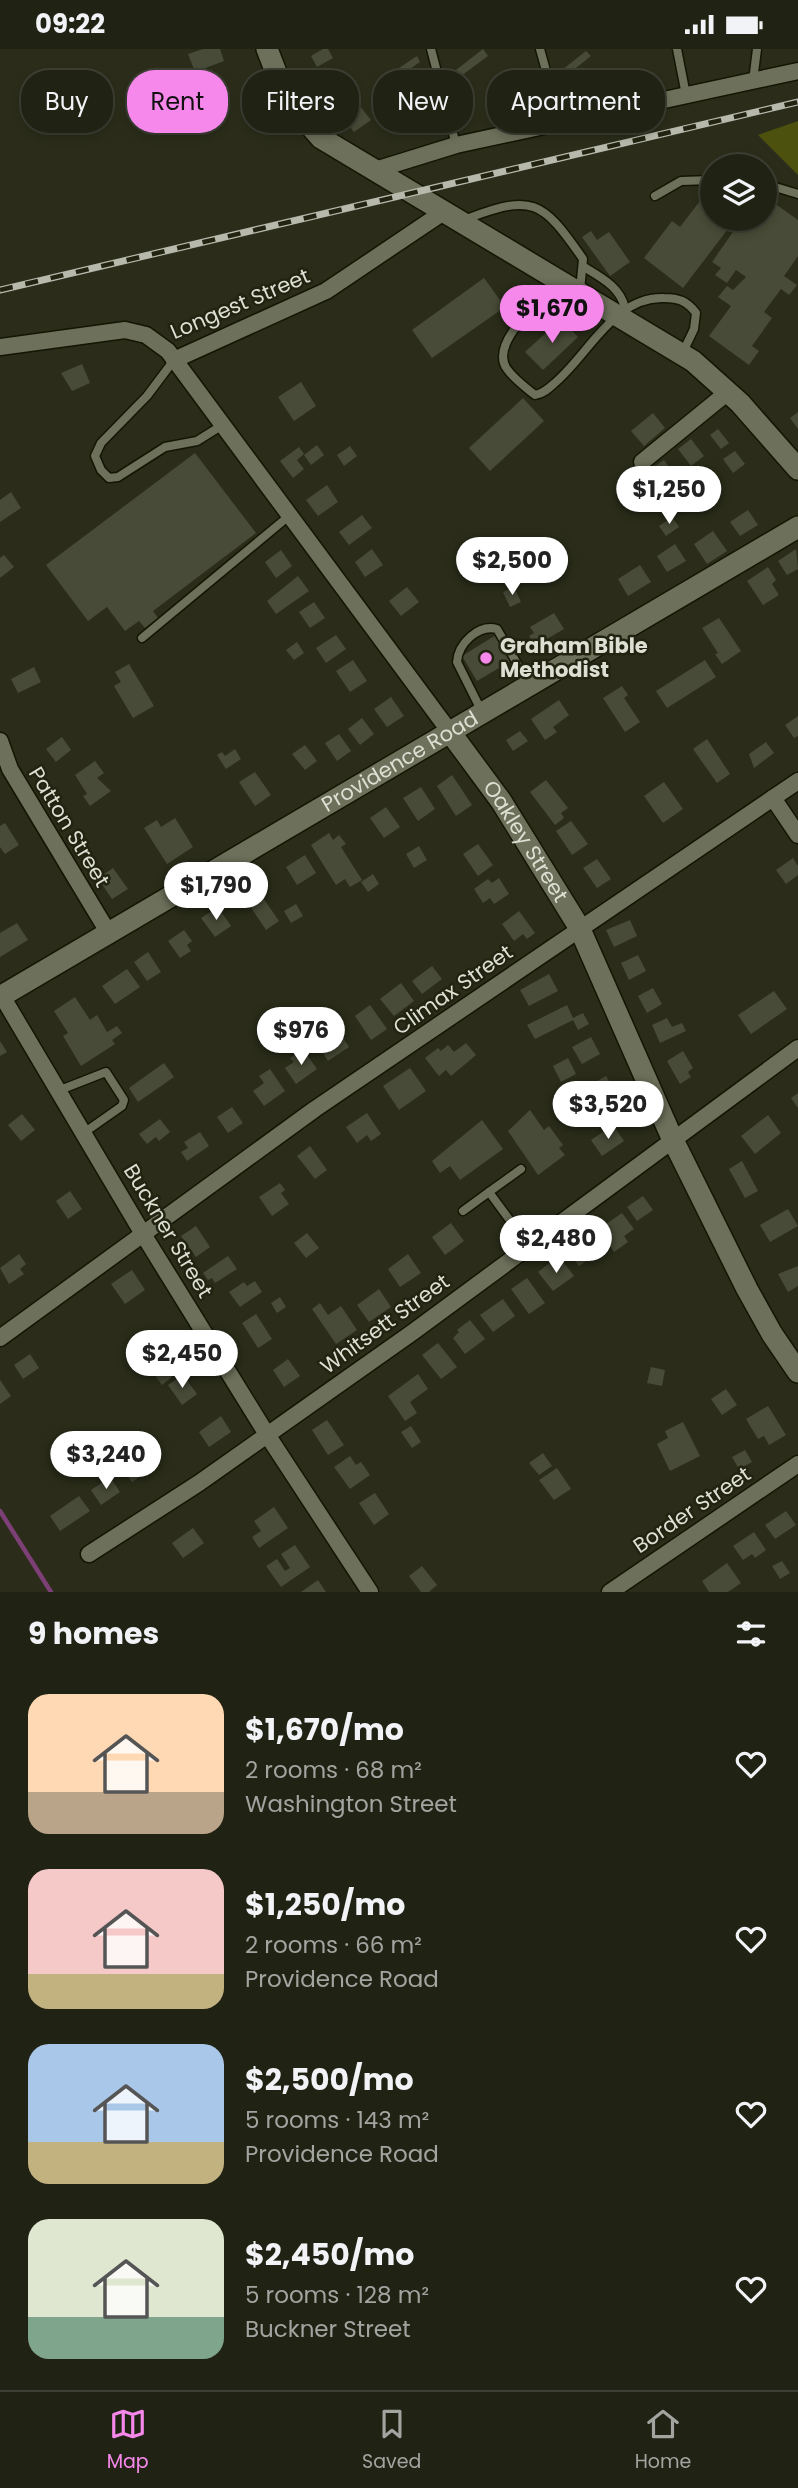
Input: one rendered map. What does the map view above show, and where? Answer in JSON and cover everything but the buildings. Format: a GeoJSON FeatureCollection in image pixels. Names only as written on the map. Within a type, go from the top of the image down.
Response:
{"type":"FeatureCollection","features":[{"type":"Feature","properties":{"kind":"street"},"geometry":{"type":"LineString","coordinates":[[267,49],[286,98],[304,122],[321,138],[558,282],[621,312],[681,354],[728,392],[798,469]]}},
{"type":"Feature","properties":{"kind":"street"},"geometry":{"type":"LineString","coordinates":[[665,99],[798,71]]}},
{"type":"Feature","properties":{"kind":"street"},"geometry":{"type":"LineString","coordinates":[[372,171],[456,145],[508,133]]}},
{"type":"Feature","properties":{"kind":"street","name":"Longest Street"},"geometry":{"type":"LineString","coordinates":[[0,347],[125,330],[156,340],[174,360],[326,291],[450,217]]}},
{"type":"Feature","properties":{"kind":"street","name":"Oakley Street"},"geometry":{"type":"LineString","coordinates":[[174,360],[500,801],[579,927],[672,1138],[747,1289],[772,1334],[798,1372]]}},
{"type":"Feature","properties":{"kind":"street"},"geometry":{"type":"LineString","coordinates":[[642,462],[728,392]]}},
{"type":"Feature","properties":{"kind":"street","name":"Providence Road"},"geometry":{"type":"LineString","coordinates":[[1,996],[798,527]]}},
{"type":"Feature","properties":{"kind":"street","name":"Patton Street"},"geometry":{"type":"LineString","coordinates":[[0,741],[10,769],[108,932]]}},
{"type":"Feature","properties":{"kind":"street","name":"Climax Street"},"geometry":{"type":"LineString","coordinates":[[0,1338],[315,1109],[579,927],[798,781]]}},
{"type":"Feature","properties":{"kind":"street"},"geometry":{"type":"LineString","coordinates":[[773,798],[798,835]]}},
{"type":"Feature","properties":{"kind":"street","name":"Buckner Street"},"geometry":{"type":"LineString","coordinates":[[1,996],[266,1433],[370,1592]]}},
{"type":"Feature","properties":{"kind":"street","name":"Whitsett Street"},"geometry":{"type":"LineString","coordinates":[[89,1554],[199,1483],[266,1433],[413,1332],[672,1138],[798,1048]]}},
{"type":"Feature","properties":{"kind":"street","name":"Border Street"},"geometry":{"type":"LineString","coordinates":[[610,1592],[798,1464]]}},
{"type":"Feature","properties":{"kind":"lane"},"geometry":{"type":"LineString","coordinates":[[431,49],[456,145]]}},
{"type":"Feature","properties":{"kind":"lane"},"geometry":{"type":"LineString","coordinates":[[540,49],[546,70]]}},
{"type":"Feature","properties":{"kind":"lane"},"geometry":{"type":"LineString","coordinates":[[677,49],[686,95]]}},
{"type":"Feature","properties":{"kind":"lane"},"geometry":{"type":"LineString","coordinates":[[753,81],[757,49]]}},
{"type":"Feature","properties":{"kind":"lane"},"geometry":{"type":"LineString","coordinates":[[655,196],[681,181],[700,180]]}},
{"type":"Feature","properties":{"kind":"lane"},"geometry":{"type":"LineString","coordinates":[[777,188],[798,194]]}},
{"type":"Feature","properties":{"kind":"lane"},"geometry":{"type":"LineString","coordinates":[[450,217],[518,204],[536,205],[559,225],[583,259],[579,294]]}},
{"type":"Feature","properties":{"kind":"lane"},"geometry":{"type":"LineString","coordinates":[[584,267],[622,296],[621,312]]}},
{"type":"Feature","properties":{"kind":"lane"},"geometry":{"type":"LineString","coordinates":[[558,282],[507,337],[502,352],[505,367],[535,395],[541,394],[571,369],[621,312],[634,302],[652,297],[676,298],[689,304],[696,313],[694,329],[681,354]]}},
{"type":"Feature","properties":{"kind":"lane"},"geometry":{"type":"LineString","coordinates":[[174,360],[147,396],[101,443],[95,456],[101,470],[108,478],[118,477],[165,447],[197,441],[221,426]]}},
{"type":"Feature","properties":{"kind":"lane"},"geometry":{"type":"LineString","coordinates":[[142,638],[289,516]]}},
{"type":"Feature","properties":{"kind":"lane"},"geometry":{"type":"LineString","coordinates":[[483,713],[457,662],[464,643],[477,632],[497,629],[530,686]]}},
{"type":"Feature","properties":{"kind":"lane"},"geometry":{"type":"LineString","coordinates":[[60,1090],[106,1072],[124,1100],[122,1106],[85,1132]]}},
{"type":"Feature","properties":{"kind":"lane"},"geometry":{"type":"LineString","coordinates":[[463,1210],[521,1169]]}},
{"type":"Feature","properties":{"kind":"lane"},"geometry":{"type":"LineString","coordinates":[[489,1192],[528,1245]]}},
{"type":"Feature","properties":{"kind":"green space"},"geometry":{"type":"Polygon","coordinates":[[[798,121],[798,175],[777,154],[758,135],[798,121]]]}},
{"type":"Feature","properties":{"kind":"waterway"},"geometry":{"type":"LineString","coordinates":[[0,1511],[51,1592]]}},
{"type":"Feature","properties":{"kind":"railway"},"geometry":{"type":"LineString","coordinates":[[0,290],[798,102]]}},
{"type":"Feature","properties":{"kind":"place","name":"Graham Bible Methodist"},"geometry":{"type":"Point","coordinates":[486,658]}}]}
